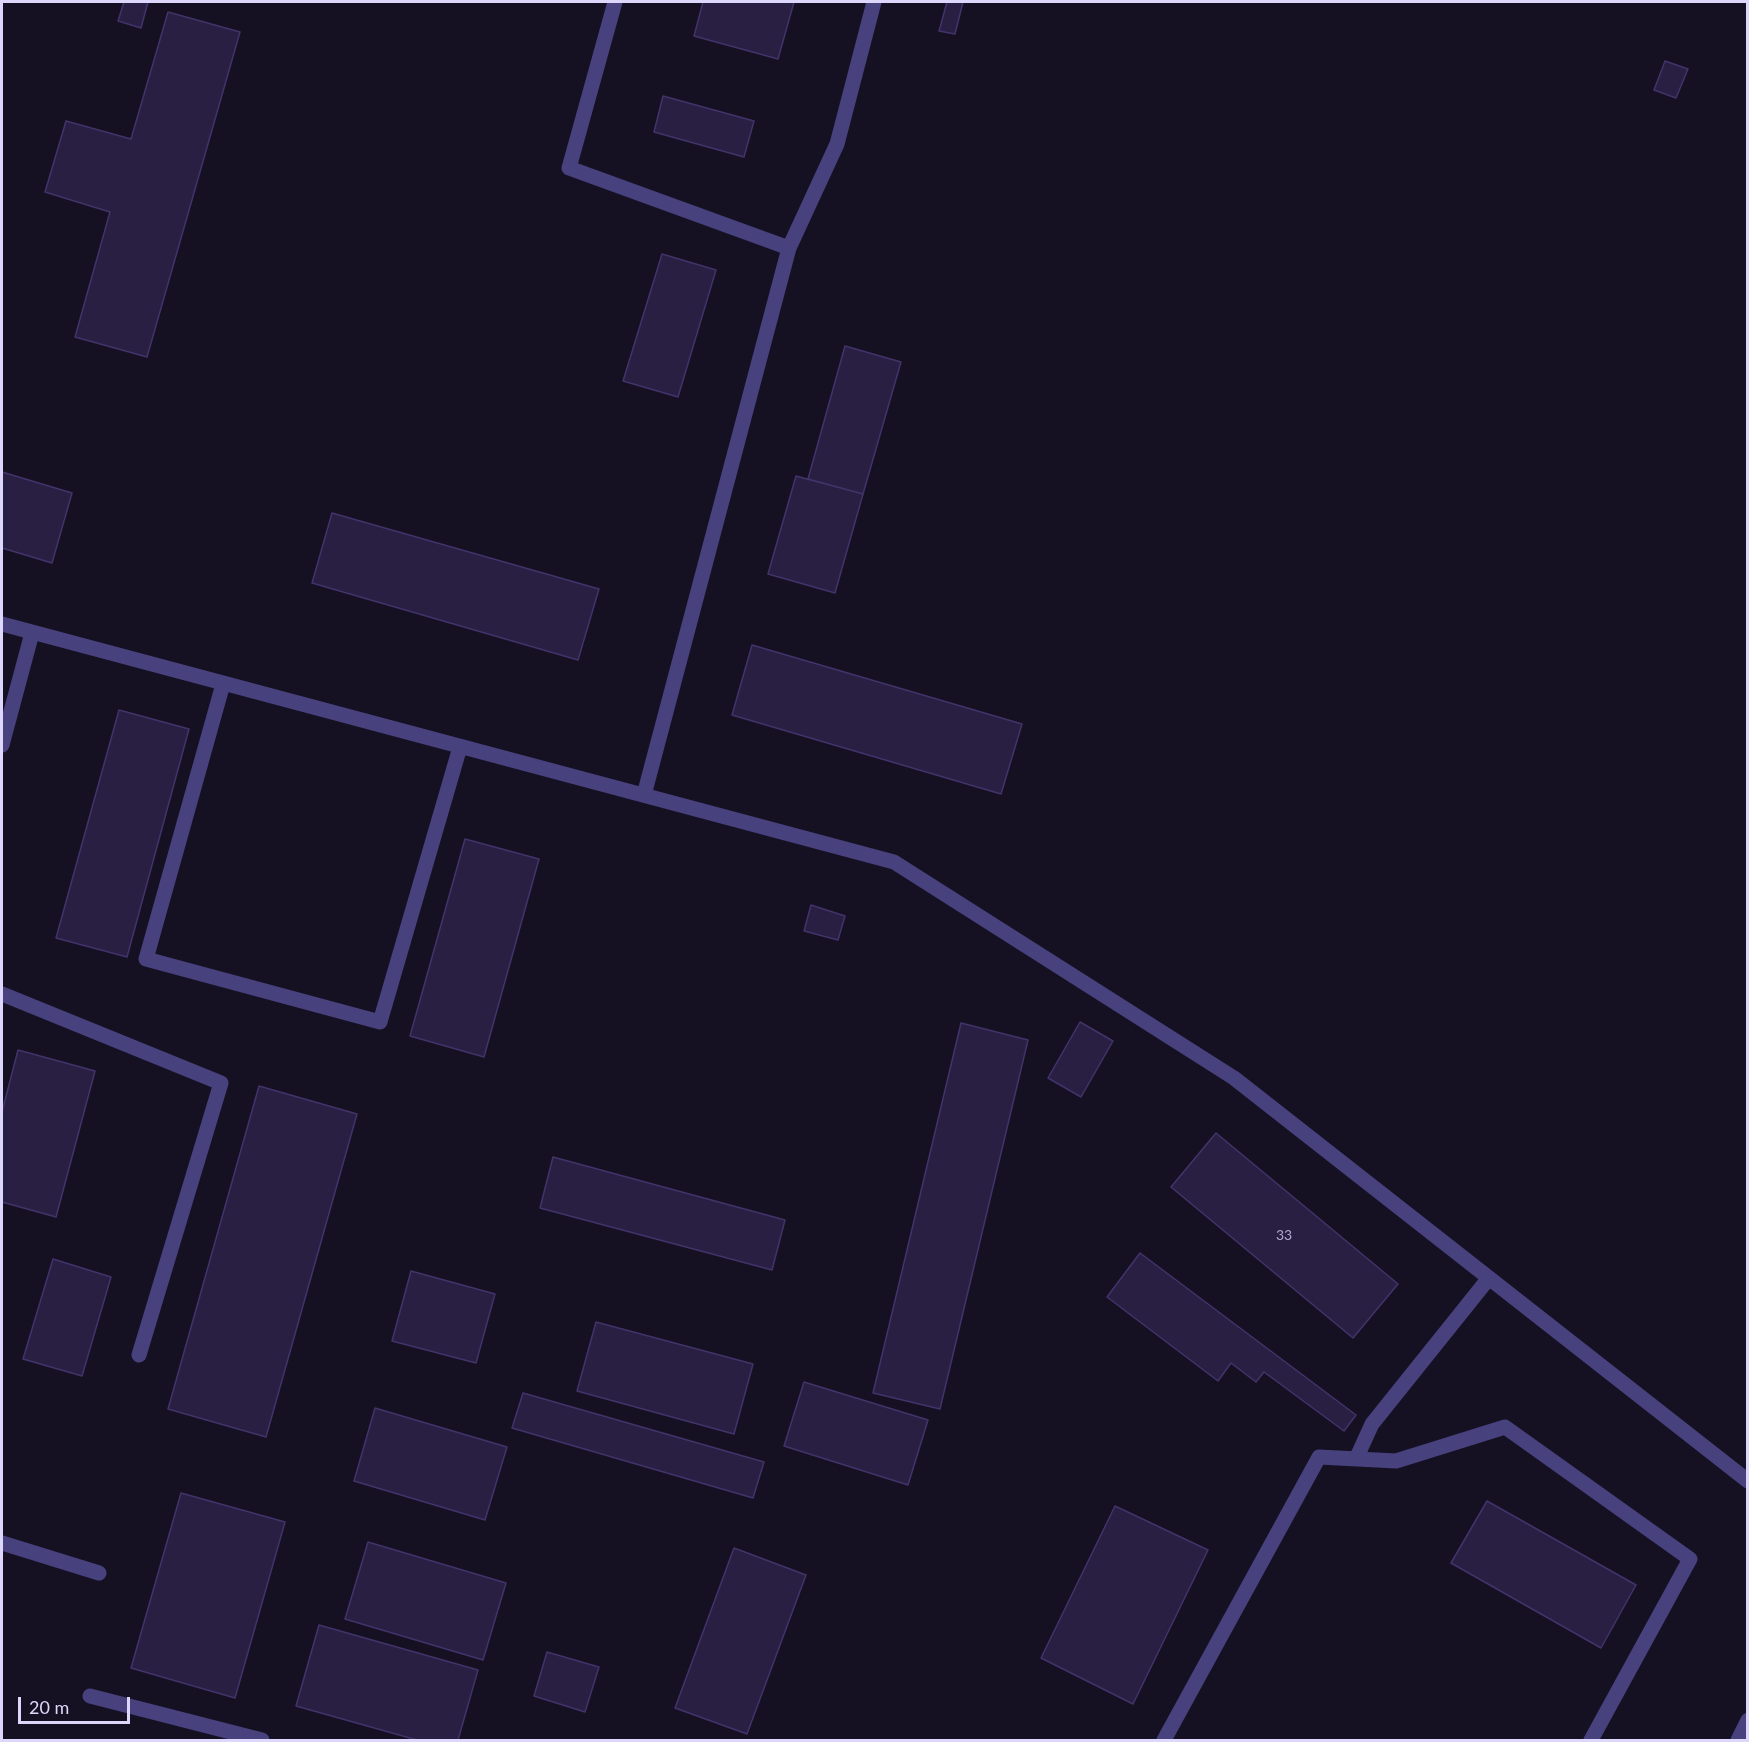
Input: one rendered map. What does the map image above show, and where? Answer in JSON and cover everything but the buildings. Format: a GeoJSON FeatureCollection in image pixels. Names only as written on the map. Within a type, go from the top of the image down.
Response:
{"type":"FeatureCollection","features":[{"type":"Feature","properties":{"kind":"lane"},"geometry":{"type":"LineString","coordinates":[[615,2],[569,168],[789,248]]}},
{"type":"Feature","properties":{"kind":"lane"},"geometry":{"type":"LineString","coordinates":[[644,795],[789,248],[837,144],[874,2]]}},
{"type":"Feature","properties":{"kind":"lane"},"geometry":{"type":"LineString","coordinates":[[2,624],[894,862],[1234,1078],[1748,1481]]}},
{"type":"Feature","properties":{"kind":"lane"},"geometry":{"type":"LineString","coordinates":[[2,745],[32,633]]}},
{"type":"Feature","properties":{"kind":"lane"},"geometry":{"type":"LineString","coordinates":[[224,684],[146,959],[380,1022],[460,747]]}},
{"type":"Feature","properties":{"kind":"lane"},"geometry":{"type":"LineString","coordinates":[[2,994],[221,1083],[139,1356]]}},
{"type":"Feature","properties":{"kind":"lane"},"geometry":{"type":"LineString","coordinates":[[1356,1459],[1372,1424],[1489,1278]]}},
{"type":"Feature","properties":{"kind":"lane"},"geometry":{"type":"LineString","coordinates":[[1164,1740],[1318,1457],[1396,1461],[1506,1427],[1690,1559],[1591,1740]]}},
{"type":"Feature","properties":{"kind":"lane"},"geometry":{"type":"LineString","coordinates":[[2,1543],[99,1572]]}},
{"type":"Feature","properties":{"kind":"lane"},"geometry":{"type":"LineString","coordinates":[[90,1696],[262,1740]]}},
{"type":"Feature","properties":{"kind":"lane"},"geometry":{"type":"LineString","coordinates":[[1738,1740],[1748,1720]]}}]}
